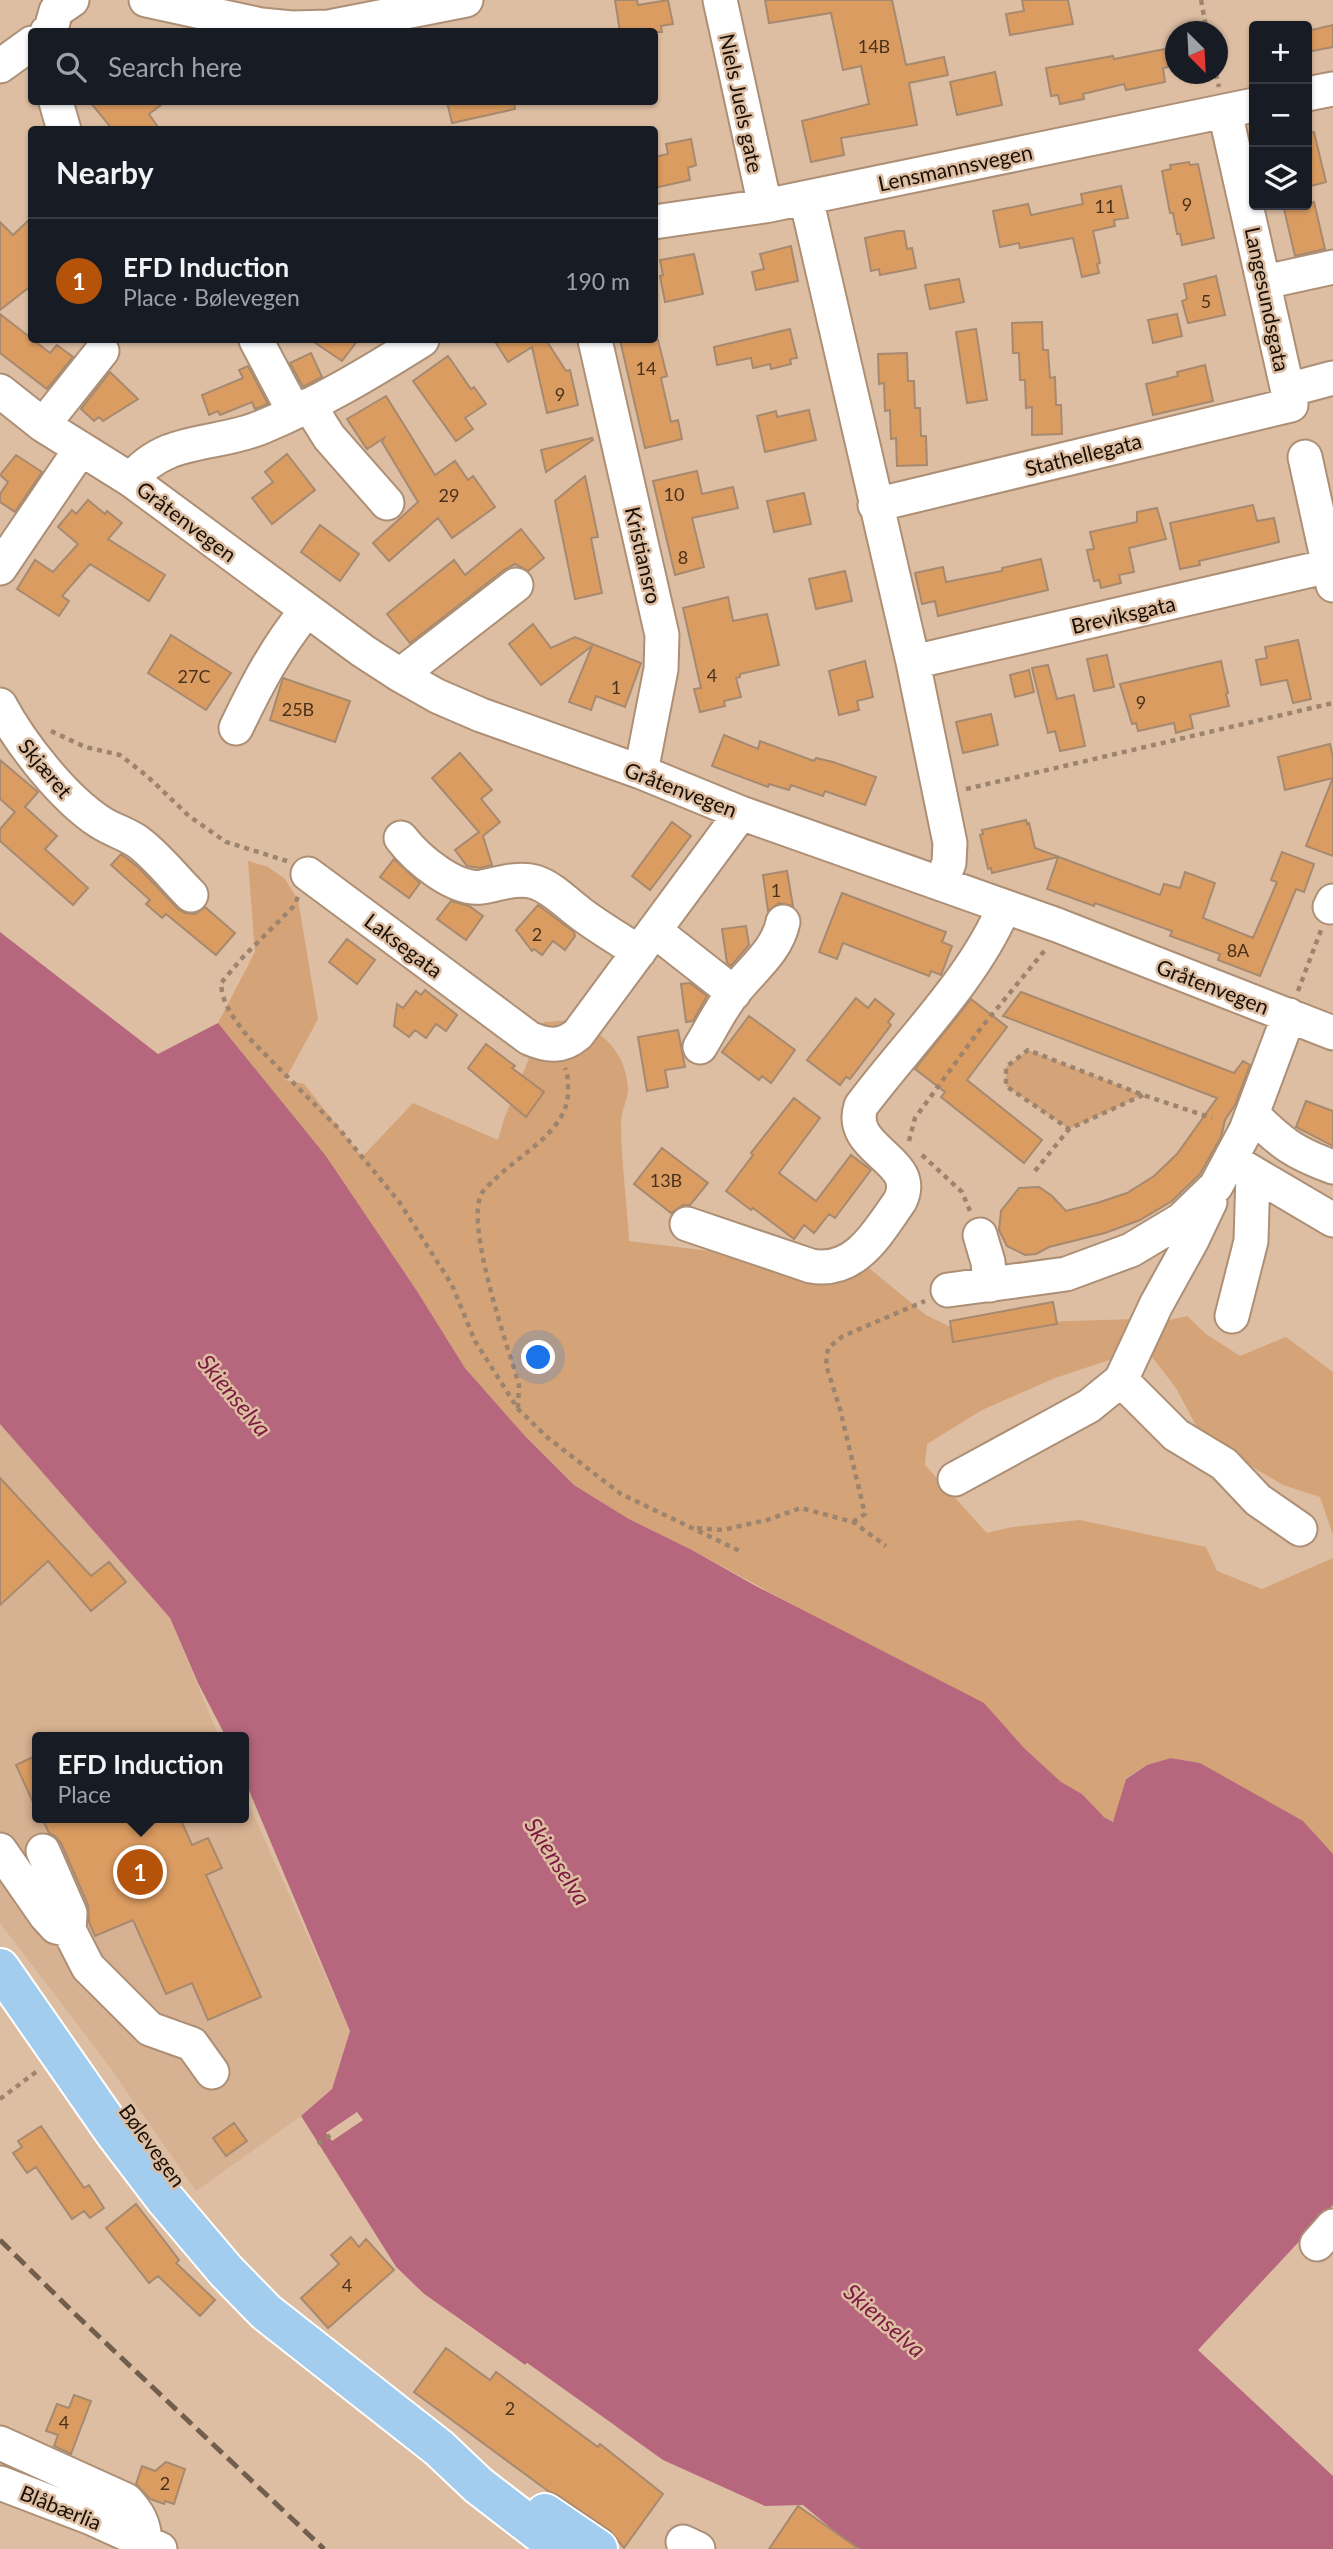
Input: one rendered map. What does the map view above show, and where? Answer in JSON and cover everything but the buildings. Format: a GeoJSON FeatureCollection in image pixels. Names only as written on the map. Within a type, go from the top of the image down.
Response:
{"type":"FeatureCollection","features":[{"type":"Feature","properties":{"kind":"main road","name":"Bølevegen"},"geometry":{"type":"LineString","coordinates":[[0,1943],[63,2053],[114,2132],[196,2238],[266,2312],[439,2448],[478,2485],[561,2549]]}},
{"type":"Feature","properties":{"kind":"main road","name":"Bølevegen"},"geometry":{"type":"LineString","coordinates":[[0,1968],[63,2053]]}},
{"type":"Feature","properties":{"kind":"main road","name":"Bølevegen"},"geometry":{"type":"LineString","coordinates":[[439,2448],[484,2472],[598,2549]]}},
{"type":"Feature","properties":{"kind":"street"},"geometry":{"type":"LineString","coordinates":[[146,0],[261,25],[292,28],[329,27],[466,0]]}},
{"type":"Feature","properties":{"kind":"street","name":"Niels Juels gate"},"geometry":{"type":"LineString","coordinates":[[720,0],[765,206]]}},
{"type":"Feature","properties":{"kind":"street"},"geometry":{"type":"LineString","coordinates":[[0,66],[28,41]]}},
{"type":"Feature","properties":{"kind":"street"},"geometry":{"type":"LineString","coordinates":[[1312,93],[1333,89]]}},
{"type":"Feature","properties":{"kind":"street"},"geometry":{"type":"LineString","coordinates":[[57,105],[63,126]]}},
{"type":"Feature","properties":{"kind":"street","name":"Lensmannsvegen"},"geometry":{"type":"LineString","coordinates":[[658,221],[765,206],[1240,109]]}},
{"type":"Feature","properties":{"kind":"street","name":"Langesundsgata"},"geometry":{"type":"LineString","coordinates":[[1240,109],[1265,282],[1289,398]]}},
{"type":"Feature","properties":{"kind":"street"},"geometry":{"type":"LineString","coordinates":[[806,198],[913,662],[950,843],[949,863],[941,883]]}},
{"type":"Feature","properties":{"kind":"street"},"geometry":{"type":"LineString","coordinates":[[1265,282],[1333,267]]}},
{"type":"Feature","properties":{"kind":"street"},"geometry":{"type":"LineString","coordinates":[[258,343],[301,409],[387,503]]}},
{"type":"Feature","properties":{"kind":"street"},"geometry":{"type":"LineString","coordinates":[[131,480],[142,466],[162,453],[181,445],[237,437],[301,409],[417,343]]}},
{"type":"Feature","properties":{"kind":"street","name":"Kristiansro"},"geometry":{"type":"LineString","coordinates":[[596,343],[662,635],[661,669],[641,772]]}},
{"type":"Feature","properties":{"kind":"street"},"geometry":{"type":"LineString","coordinates":[[43,425],[102,351]]}},
{"type":"Feature","properties":{"kind":"street","name":"Stathellegata"},"geometry":{"type":"LineString","coordinates":[[875,505],[1289,398],[1333,378]]}},
{"type":"Feature","properties":{"kind":"street","name":"Gråtenvegen"},"geometry":{"type":"LineString","coordinates":[[0,391],[43,425],[131,480],[306,611],[400,675],[437,696],[481,715],[641,772],[741,813],[1057,925],[1333,1032]]}},
{"type":"Feature","properties":{"kind":"street"},"geometry":{"type":"LineString","coordinates":[[0,568],[80,450]]}},
{"type":"Feature","properties":{"kind":"street"},"geometry":{"type":"LineString","coordinates":[[1305,457],[1332,572]]}},
{"type":"Feature","properties":{"kind":"street","name":"Breviksgata"},"geometry":{"type":"LineString","coordinates":[[913,662],[1332,572]]}},
{"type":"Feature","properties":{"kind":"street"},"geometry":{"type":"LineString","coordinates":[[400,675],[516,585]]}},
{"type":"Feature","properties":{"kind":"street"},"geometry":{"type":"LineString","coordinates":[[236,728],[270,661],[306,611]]}},
{"type":"Feature","properties":{"kind":"street","name":"Skjæret"},"geometry":{"type":"LineString","coordinates":[[0,705],[34,756],[77,805],[101,823],[138,842],[191,895]]}},
{"type":"Feature","properties":{"kind":"street"},"geometry":{"type":"LineString","coordinates":[[555,1045],[568,1043],[578,1034],[741,813]]}},
{"type":"Feature","properties":{"kind":"street"},"geometry":{"type":"LineString","coordinates":[[401,838],[419,857],[453,883],[469,888],[512,880],[534,881],[552,890],[581,914],[647,941],[734,993]]}},
{"type":"Feature","properties":{"kind":"street","name":"Laksegata"},"geometry":{"type":"LineString","coordinates":[[308,874],[528,1038],[541,1044],[555,1045]]}},
{"type":"Feature","properties":{"kind":"street"},"geometry":{"type":"LineString","coordinates":[[687,1224],[823,1268],[851,1259],[865,1248],[903,1196],[903,1180],[894,1164],[866,1139],[859,1122],[861,1106],[973,963],[990,938],[1004,907]]}},
{"type":"Feature","properties":{"kind":"street"},"geometry":{"type":"LineString","coordinates":[[700,1048],[734,993],[762,962],[781,935],[783,922]]}},
{"type":"Feature","properties":{"kind":"street"},"geometry":{"type":"LineString","coordinates":[[955,1479],[1089,1406],[1121,1380],[1161,1295],[1201,1222],[1233,1173],[1289,1016]]}},
{"type":"Feature","properties":{"kind":"street"},"geometry":{"type":"LineString","coordinates":[[1252,1114],[1279,1142],[1303,1156],[1333,1167]]}},
{"type":"Feature","properties":{"kind":"street"},"geometry":{"type":"LineString","coordinates":[[1233,1173],[1332,1219]]}},
{"type":"Feature","properties":{"kind":"street"},"geometry":{"type":"LineString","coordinates":[[948,1290],[1066,1274],[1131,1250],[1181,1220],[1233,1173]]}},
{"type":"Feature","properties":{"kind":"street"},"geometry":{"type":"LineString","coordinates":[[1232,1316],[1251,1241],[1233,1173]]}},
{"type":"Feature","properties":{"kind":"street"},"geometry":{"type":"LineString","coordinates":[[979,1235],[988,1262],[990,1285]]}},
{"type":"Feature","properties":{"kind":"street"},"geometry":{"type":"LineString","coordinates":[[1121,1380],[1176,1435],[1224,1464],[1258,1500],[1300,1529]]}},
{"type":"Feature","properties":{"kind":"street"},"geometry":{"type":"LineString","coordinates":[[0,1850],[46,1916],[56,1927],[69,1930]]}},
{"type":"Feature","properties":{"kind":"street"},"geometry":{"type":"LineString","coordinates":[[43,1851],[70,1913],[69,1930],[88,1967],[150,2029],[192,2044],[212,2072]]}},
{"type":"Feature","properties":{"kind":"street"},"geometry":{"type":"LineString","coordinates":[[1,2443],[126,2500],[137,2511],[152,2545]]}},
{"type":"Feature","properties":{"kind":"street","name":"Blåbærlia"},"geometry":{"type":"LineString","coordinates":[[0,2483],[152,2545]]}},
{"type":"Feature","properties":{"kind":"path"},"geometry":{"type":"LineString","coordinates":[[1201,0],[1205,21]]}},
{"type":"Feature","properties":{"kind":"path"},"geometry":{"type":"LineString","coordinates":[[940,796],[1333,703]]}},
{"type":"Feature","properties":{"kind":"path"},"geometry":{"type":"LineString","coordinates":[[45,728],[85,747],[120,755],[147,776],[189,816],[226,842],[285,860],[308,874],[293,907],[221,983],[222,997],[248,1037],[340,1130],[400,1203],[452,1285],[475,1341],[518,1409],[548,1438],[621,1494],[742,1552]]}},
{"type":"Feature","properties":{"kind":"path"},"geometry":{"type":"LineString","coordinates":[[1289,1016],[1331,904]]}},
{"type":"Feature","properties":{"kind":"path"},"geometry":{"type":"LineString","coordinates":[[979,1235],[962,1192],[909,1142],[915,1118],[981,1028],[1048,946],[1057,925]]}},
{"type":"Feature","properties":{"kind":"path"},"geometry":{"type":"LineString","coordinates":[[518,1409],[519,1385],[478,1243],[476,1214],[482,1193],[552,1130],[564,1113],[569,1097],[567,1073],[555,1045]]}},
{"type":"Feature","properties":{"kind":"path"},"geometry":{"type":"LineString","coordinates":[[1069,1129],[1006,1086],[1006,1067],[1028,1050],[1143,1095],[1212,1118]]}},
{"type":"Feature","properties":{"kind":"path"},"geometry":{"type":"LineString","coordinates":[[1035,1171],[1069,1129],[1143,1095]]}},
{"type":"Feature","properties":{"kind":"path"},"geometry":{"type":"LineString","coordinates":[[853,1522],[865,1514],[840,1409],[826,1365],[828,1348],[843,1336],[948,1290]]}},
{"type":"Feature","properties":{"kind":"path"},"geometry":{"type":"LineString","coordinates":[[692,1528],[722,1530],[767,1520],[801,1508],[853,1522],[886,1546]]}},
{"type":"Feature","properties":{"kind":"path"},"geometry":{"type":"LineString","coordinates":[[0,2099],[63,2053]]}},
{"type":"Feature","properties":{"kind":"path"},"geometry":{"type":"LineString","coordinates":[[318,2144],[332,2134]]}},
{"type":"Feature","properties":{"kind":"shaded area"},"geometry":{"type":"Polygon","coordinates":[[[248,861],[268,867],[285,879],[298,900],[318,1019],[285,1080],[304,1084],[362,1157],[413,1103],[498,1140],[544,1022],[566,1021],[601,1035],[618,1054],[627,1078],[628,1091],[621,1118],[621,1137],[629,1241],[869,1268],[926,1315],[963,1333],[1038,1322],[1137,1319],[1136,1351],[1055,1378],[982,1410],[927,1444],[925,1465],[987,1533],[1012,1527],[1080,1520],[1206,1547],[1217,1571],[1262,1589],[1333,1558],[1333,1854],[1323,1844],[1200,1763],[1172,1758],[1147,1765],[1126,1778],[1114,1822],[1104,1817],[1082,1794],[1061,1783],[1024,1748],[825,1622],[629,1519],[574,1485],[525,1436],[465,1368],[326,1156],[218,1023],[255,952],[248,861]]]}},
{"type":"Feature","properties":{"kind":"shaded area"},"geometry":{"type":"Polygon","coordinates":[[[1028,1050],[1143,1095],[1069,1129],[1006,1086],[1006,1067],[1028,1050]]]}},
{"type":"Feature","properties":{"kind":"shaded area"},"geometry":{"type":"Polygon","coordinates":[[[1187,1316],[1206,1334],[1240,1356],[1286,1337],[1333,1372],[1333,1535],[1320,1497],[1283,1485],[1199,1431],[1176,1388],[1146,1349],[1161,1322],[1187,1316]]]}},
{"type":"Feature","properties":{"kind":"shaded area"},"geometry":{"type":"Polygon","coordinates":[[[0,1424],[170,1618],[217,1732],[32,1732],[32,1823],[249,1823],[249,1804],[350,2031],[332,2089],[301,2116],[196,2191],[106,2062],[0,1923],[0,1424]]]}},
{"type":"Feature","properties":{"kind":"water","name":"Skienselva"},"geometry":{"type":"Polygon","coordinates":[[[0,932],[158,1054],[218,1023],[326,1156],[465,1368],[525,1436],[574,1485],[629,1519],[984,1703],[1024,1748],[1061,1782],[1082,1794],[1104,1817],[1113,1822],[1126,1779],[1147,1765],[1171,1758],[1200,1763],[1303,1821],[1333,1854],[1333,2205],[1198,2350],[1333,2476],[1333,2549],[856,2549],[803,2505],[765,2506],[663,2460],[424,2294],[396,2267],[301,2116],[332,2089],[350,2031],[249,1790],[249,1732],[223,1732],[198,1683],[170,1618],[0,1424],[0,932]]]}},
{"type":"Feature","properties":{"kind":"pier"},"geometry":{"type":"Polygon","coordinates":[[[357,2112],[363,2120],[332,2141],[326,2133],[357,2112]]]}},
{"type":"Feature","properties":{"kind":"pier"},"geometry":{"type":"Polygon","coordinates":[[[301,2116],[396,2267],[424,2294],[617,2427],[615,2430],[422,2297],[394,2269],[300,2121],[301,2116]]]}},
{"type":"Feature","properties":{"kind":"railway"},"geometry":{"type":"LineString","coordinates":[[0,2240],[324,2549]]}},
{"type":"Feature","properties":{"kind":"place","name":"EFD Induction"},"geometry":{"type":"Point","coordinates":[140,1872]}}]}
